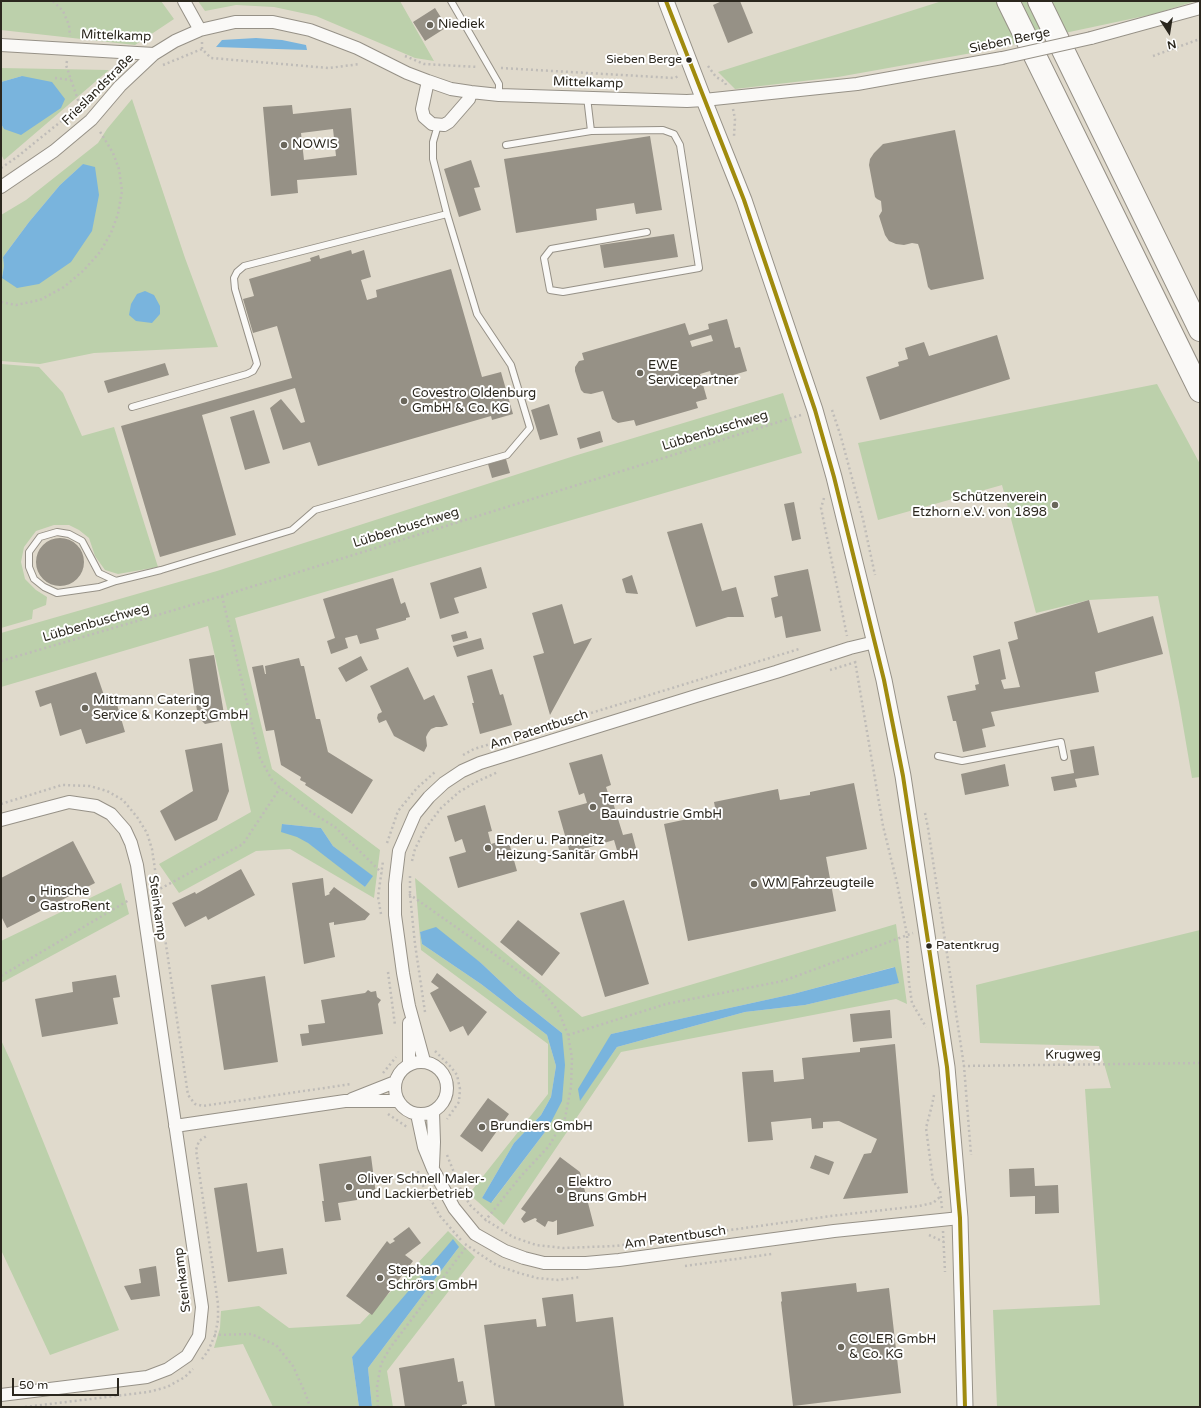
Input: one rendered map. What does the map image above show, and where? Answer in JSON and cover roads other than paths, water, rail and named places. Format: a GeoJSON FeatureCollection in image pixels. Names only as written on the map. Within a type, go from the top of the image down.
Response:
{"type":"FeatureCollection","features":[{"type":"Feature","properties":{"kind":"highway"},"geometry":{"type":"LineString","coordinates":[[1008,1],[1200,391]]}},
{"type":"Feature","properties":{"kind":"highway"},"geometry":{"type":"LineString","coordinates":[[1039,1],[1200,330]]}},
{"type":"Feature","properties":{"kind":"street"},"geometry":{"type":"LineString","coordinates":[[184,1],[200,30]]}},
{"type":"Feature","properties":{"kind":"street"},"geometry":{"type":"LineString","coordinates":[[666,1],[744,200],[815,410],[834,477],[875,642],[903,776],[947,1067],[960,1218],[965,1407]]}},
{"type":"Feature","properties":{"kind":"street","name":"Sieben Berge"},"geometry":{"type":"LineString","coordinates":[[704,100],[857,84],[1002,58],[1091,38],[1200,8]]}},
{"type":"Feature","properties":{"kind":"street","name":"Mittelkamp"},"geometry":{"type":"LineString","coordinates":[[1,44],[154,54],[175,41],[200,30],[235,22],[273,22],[310,30],[357,48],[428,81],[471,92],[687,101],[704,100]]}},
{"type":"Feature","properties":{"kind":"street","name":"Frieslandstraße"},"geometry":{"type":"LineString","coordinates":[[1,187],[54,151],[92,120],[120,86],[154,54]]}},
{"type":"Feature","properties":{"kind":"street"},"geometry":{"type":"LineString","coordinates":[[428,81],[422,103],[422,114],[428,122],[438,126],[449,122],[469,99],[471,92]]}},
{"type":"Feature","properties":{"kind":"street","name":"Am Patentbusch"},"geometry":{"type":"LineString","coordinates":[[424,1062],[409,1006],[394,903],[394,884],[399,851],[415,814],[429,796],[444,782],[462,771],[480,763],[850,648],[875,642]]}},
{"type":"Feature","properties":{"kind":"street","name":"Steinkamp"},"geometry":{"type":"LineString","coordinates":[[1,820],[69,802],[96,806],[111,814],[125,830],[131,843],[137,865],[202,1307],[199,1336],[187,1356],[168,1369],[147,1377],[1,1395]]}},
{"type":"Feature","properties":{"kind":"street","name":"Am Patentbusch"},"geometry":{"type":"LineString","coordinates":[[409,1006],[410,1064]]}},
{"type":"Feature","properties":{"kind":"street"},"geometry":{"type":"LineString","coordinates":[[417,1062],[424,1062],[440,1068],[445,1075],[448,1092],[440,1107],[433,1112],[417,1114],[406,1109],[397,1101],[395,1082],[398,1074],[403,1068],[417,1062]]}},
{"type":"Feature","properties":{"kind":"street"},"geometry":{"type":"LineString","coordinates":[[345,1101],[395,1082]]}},
{"type":"Feature","properties":{"kind":"street"},"geometry":{"type":"LineString","coordinates":[[175,1126],[345,1101],[397,1101]]}},
{"type":"Feature","properties":{"kind":"street"},"geometry":{"type":"LineString","coordinates":[[433,1112],[433,1169]]}},
{"type":"Feature","properties":{"kind":"street","name":"Am Patentbusch"},"geometry":{"type":"LineString","coordinates":[[417,1114],[424,1147],[433,1169],[454,1208],[476,1234],[505,1251],[544,1263],[586,1263],[619,1260],[834,1231],[960,1218]]}},
{"type":"Feature","properties":{"kind":"lane"},"geometry":{"type":"LineString","coordinates":[[451,1],[499,84],[499,94]]}},
{"type":"Feature","properties":{"kind":"lane"},"geometry":{"type":"LineString","coordinates":[[587,97],[592,131]]}},
{"type":"Feature","properties":{"kind":"lane"},"geometry":{"type":"LineString","coordinates":[[116,581],[99,573],[82,540],[69,534],[57,532],[40,537],[29,552],[29,567],[34,578],[44,587],[57,593],[99,587],[116,581],[161,570],[292,530],[315,510],[507,455],[530,428],[511,365],[477,314],[447,214],[433,159],[433,142],[438,126]]}},
{"type":"Feature","properties":{"kind":"lane"},"geometry":{"type":"LineString","coordinates":[[506,145],[592,131],[663,130],[674,134],[680,145],[699,268],[563,292],[550,290],[544,258],[551,249],[647,232]]}},
{"type":"Feature","properties":{"kind":"lane"},"geometry":{"type":"LineString","coordinates":[[132,407],[253,371],[257,364],[234,278],[237,272],[244,266],[447,214]]}},
{"type":"Feature","properties":{"kind":"lane"},"geometry":{"type":"LineString","coordinates":[[938,756],[962,760],[1061,742],[1064,757]]}},
{"type":"Feature","properties":{"kind":"water"},"geometry":{"type":"Polygon","coordinates":[[[256,38],[282,40],[306,45],[307,50],[216,47],[222,40],[256,38]]]}},
{"type":"Feature","properties":{"kind":"water"},"geometry":{"type":"Polygon","coordinates":[[[22,76],[52,82],[65,99],[61,108],[21,135],[4,129],[1,124],[1,82],[22,76]]]}},
{"type":"Feature","properties":{"kind":"water"},"geometry":{"type":"Polygon","coordinates":[[[83,164],[95,167],[99,195],[92,231],[71,262],[39,284],[17,288],[2,278],[4,266],[3,257],[29,222],[60,185],[83,164]]]}},
{"type":"Feature","properties":{"kind":"water"},"geometry":{"type":"Polygon","coordinates":[[[145,291],[154,295],[160,306],[160,314],[152,323],[136,321],[129,315],[131,304],[137,294],[145,291]]]}},
{"type":"Feature","properties":{"kind":"water"},"geometry":{"type":"Polygon","coordinates":[[[282,824],[321,828],[333,846],[373,876],[365,887],[308,843],[297,837],[281,832],[282,824]]]}},
{"type":"Feature","properties":{"kind":"water"},"geometry":{"type":"Polygon","coordinates":[[[436,927],[481,963],[517,997],[562,1033],[565,1065],[562,1101],[548,1128],[491,1203],[482,1198],[514,1143],[541,1115],[551,1097],[556,1066],[547,1035],[481,984],[422,944],[420,932],[436,927]]]}},
{"type":"Feature","properties":{"kind":"water"},"geometry":{"type":"Polygon","coordinates":[[[895,967],[899,983],[805,1005],[745,1012],[617,1047],[580,1101],[578,1089],[611,1034],[793,994],[895,967]]]}},
{"type":"Feature","properties":{"kind":"water"},"geometry":{"type":"Polygon","coordinates":[[[453,1239],[459,1247],[368,1368],[372,1407],[359,1407],[352,1357],[453,1239]]]}},
{"type":"Feature","properties":{"kind":"place","name":"Niediek"},"geometry":{"type":"Point","coordinates":[430,25]}},
{"type":"Feature","properties":{"kind":"place","name":"Sieben Berge"},"geometry":{"type":"Point","coordinates":[689,60]}},
{"type":"Feature","properties":{"kind":"place","name":"NOWIS"},"geometry":{"type":"Point","coordinates":[284,145]}},
{"type":"Feature","properties":{"kind":"place","name":"EWE Servicepartner"},"geometry":{"type":"Point","coordinates":[640,373]}},
{"type":"Feature","properties":{"kind":"place","name":"Covestro Oldenburg GmbH & Co. KG"},"geometry":{"type":"Point","coordinates":[404,401]}},
{"type":"Feature","properties":{"kind":"place","name":"Schützenverein Etzhorn e.V. von 1898"},"geometry":{"type":"Point","coordinates":[1055,505]}},
{"type":"Feature","properties":{"kind":"place","name":"Mittmann Catering Service & Konzept GmbH"},"geometry":{"type":"Point","coordinates":[85,708]}},
{"type":"Feature","properties":{"kind":"place","name":"Terra Bauindustrie GmbH"},"geometry":{"type":"Point","coordinates":[593,807]}},
{"type":"Feature","properties":{"kind":"place","name":"Ender u. Panneitz Heizung-Sanitär GmbH"},"geometry":{"type":"Point","coordinates":[488,848]}},
{"type":"Feature","properties":{"kind":"place","name":"WM Fahrzeugteile"},"geometry":{"type":"Point","coordinates":[754,884]}},
{"type":"Feature","properties":{"kind":"place","name":"Hinsche GastroRent"},"geometry":{"type":"Point","coordinates":[32,899]}},
{"type":"Feature","properties":{"kind":"place","name":"Patentkrug"},"geometry":{"type":"Point","coordinates":[929,946]}},
{"type":"Feature","properties":{"kind":"place","name":"Brundiers GmbH"},"geometry":{"type":"Point","coordinates":[482,1127]}},
{"type":"Feature","properties":{"kind":"place","name":"Oliver Schnell Maler- und Lackierbetrieb"},"geometry":{"type":"Point","coordinates":[349,1187]}},
{"type":"Feature","properties":{"kind":"place","name":"Elektro Bruns GmbH"},"geometry":{"type":"Point","coordinates":[560,1190]}},
{"type":"Feature","properties":{"kind":"place","name":"Stephan Schrörs GmbH"},"geometry":{"type":"Point","coordinates":[380,1278]}},
{"type":"Feature","properties":{"kind":"place","name":"COLER GmbH & Co. KG"},"geometry":{"type":"Point","coordinates":[841,1347]}}]}
